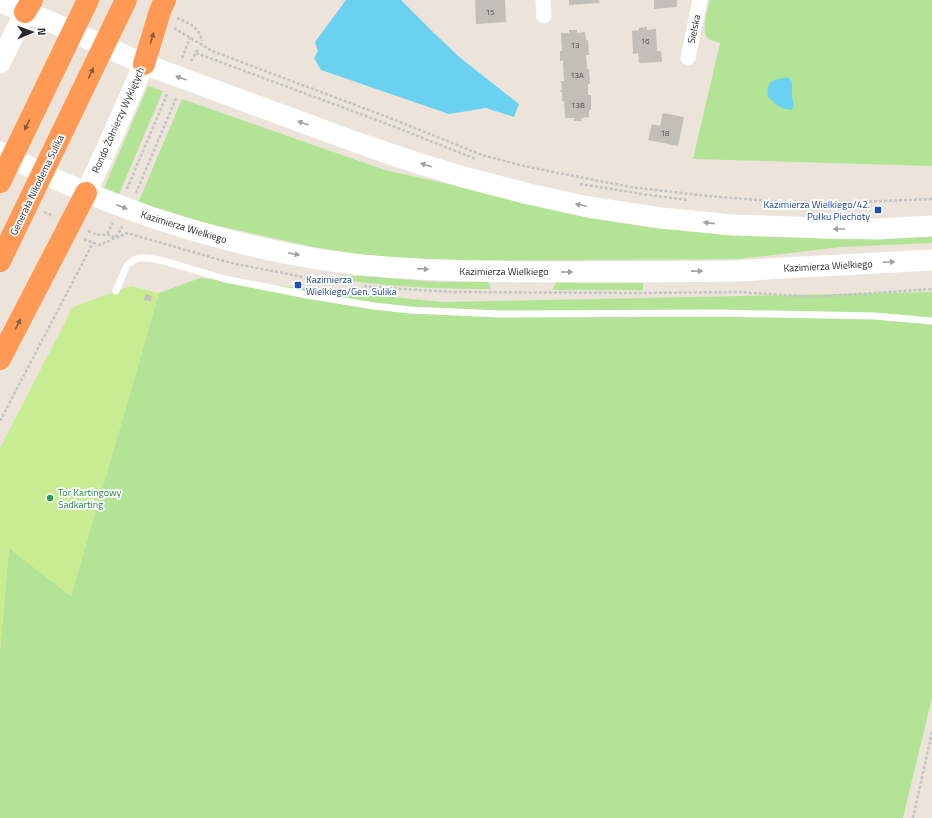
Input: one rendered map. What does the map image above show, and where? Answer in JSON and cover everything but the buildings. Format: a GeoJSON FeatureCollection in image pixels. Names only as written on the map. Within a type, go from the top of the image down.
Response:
{"type":"FeatureCollection","features":[{"type":"Feature","properties":{"kind":"highway"},"geometry":{"type":"LineString","coordinates":[[0,182],[88,0]]}},
{"type":"Feature","properties":{"kind":"highway","name":"Generała Nikodema Sulika"},"geometry":{"type":"LineString","coordinates":[[0,261],[126,0]]}},
{"type":"Feature","properties":{"kind":"highway"},"geometry":{"type":"LineString","coordinates":[[144,64],[160,11],[165,0]]}},
{"type":"Feature","properties":{"kind":"highway"},"geometry":{"type":"LineString","coordinates":[[0,359],[86,193]]}},
{"type":"Feature","properties":{"kind":"main road","name":"Rondo Żołnierzy Wyklętych"},"geometry":{"type":"LineString","coordinates":[[0,2],[29,6],[51,22],[144,64],[86,193]]}},
{"type":"Feature","properties":{"kind":"main road"},"geometry":{"type":"LineString","coordinates":[[0,63],[29,6]]}},
{"type":"Feature","properties":{"kind":"main road"},"geometry":{"type":"LineString","coordinates":[[144,64],[405,159],[463,177],[580,205],[661,218],[733,225],[878,229],[932,226]]}},
{"type":"Feature","properties":{"kind":"main road"},"geometry":{"type":"LineString","coordinates":[[0,152],[86,193]]}},
{"type":"Feature","properties":{"kind":"main road","name":"Kazimierza Wielkiego"},"geometry":{"type":"LineString","coordinates":[[86,193],[129,210],[207,235],[311,258],[361,265],[451,271],[636,272],[738,271],[932,260]]}},
{"type":"Feature","properties":{"kind":"street"},"geometry":{"type":"LineString","coordinates":[[543,0],[544,16]]}},
{"type":"Feature","properties":{"kind":"street","name":"Sielska"},"geometry":{"type":"LineString","coordinates":[[688,58],[700,0]]}},
{"type":"Feature","properties":{"kind":"lane"},"geometry":{"type":"LineString","coordinates":[[116,291],[127,265],[139,258],[148,258],[164,261],[226,279],[307,295],[374,306],[410,310],[501,314],[716,313],[874,316],[932,321]]}},
{"type":"Feature","properties":{"kind":"path"},"geometry":{"type":"LineString","coordinates":[[177,18],[192,25],[201,36],[202,41]]}},
{"type":"Feature","properties":{"kind":"path"},"geometry":{"type":"LineString","coordinates":[[175,29],[212,51],[390,118],[482,155],[524,166],[630,187],[708,196],[783,202],[859,202],[932,199]]}},
{"type":"Feature","properties":{"kind":"path"},"geometry":{"type":"LineString","coordinates":[[184,54],[190,38]]}},
{"type":"Feature","properties":{"kind":"path"},"geometry":{"type":"LineString","coordinates":[[191,61],[198,49]]}},
{"type":"Feature","properties":{"kind":"path"},"geometry":{"type":"LineString","coordinates":[[196,53],[390,125],[482,162]]}},
{"type":"Feature","properties":{"kind":"path"},"geometry":{"type":"LineString","coordinates":[[126,190],[168,92]]}},
{"type":"Feature","properties":{"kind":"path"},"geometry":{"type":"LineString","coordinates":[[135,193],[177,95]]}},
{"type":"Feature","properties":{"kind":"path"},"geometry":{"type":"LineString","coordinates":[[577,184],[694,201]]}},
{"type":"Feature","properties":{"kind":"path"},"geometry":{"type":"LineString","coordinates":[[86,231],[102,236],[110,231],[112,224]]}},
{"type":"Feature","properties":{"kind":"path"},"geometry":{"type":"LineString","coordinates":[[80,238],[99,245],[116,238],[122,226]]}},
{"type":"Feature","properties":{"kind":"path"},"geometry":{"type":"LineString","coordinates":[[0,421],[93,243]]}},
{"type":"Feature","properties":{"kind":"path"},"geometry":{"type":"LineString","coordinates":[[912,818],[932,732]]}},
{"type":"Feature","properties":{"kind":"green space"},"geometry":{"type":"Polygon","coordinates":[[[710,0],[932,0],[932,166],[693,159],[720,43],[710,40],[705,32],[705,21],[710,0]]]}},
{"type":"Feature","properties":{"kind":"green space"},"geometry":{"type":"Polygon","coordinates":[[[148,86],[163,91],[119,194],[104,188],[148,86]]]}},
{"type":"Feature","properties":{"kind":"green space"},"geometry":{"type":"Polygon","coordinates":[[[182,99],[385,170],[550,209],[618,222],[669,229],[739,235],[840,239],[932,235],[932,243],[842,247],[739,259],[453,261],[363,255],[313,247],[210,224],[138,203],[182,99]]]}},
{"type":"Feature","properties":{"kind":"green space"},"geometry":{"type":"Polygon","coordinates":[[[347,276],[438,282],[488,282],[491,289],[415,287],[339,279],[339,277],[347,276]]]}},
{"type":"Feature","properties":{"kind":"green space"},"geometry":{"type":"Polygon","coordinates":[[[200,278],[443,302],[932,292],[932,698],[903,818],[0,818],[0,651],[9,548],[71,596],[159,293],[200,278]]]}},
{"type":"Feature","properties":{"kind":"green space"},"geometry":{"type":"Polygon","coordinates":[[[556,282],[643,283],[643,290],[552,290],[556,282]]]}},
{"type":"Feature","properties":{"kind":"green space","name":"Tor Kartingowy Sadkarting"},"geometry":{"type":"Polygon","coordinates":[[[131,286],[159,293],[71,596],[9,548],[0,651],[0,448],[73,307],[131,286]]]}},
{"type":"Feature","properties":{"kind":"water"},"geometry":{"type":"Polygon","coordinates":[[[346,0],[401,0],[458,56],[519,104],[514,117],[486,108],[449,114],[321,70],[314,58],[318,51],[315,42],[346,0]]]}},
{"type":"Feature","properties":{"kind":"water"},"geometry":{"type":"Polygon","coordinates":[[[787,77],[792,82],[792,97],[794,105],[791,110],[781,107],[768,97],[769,84],[777,79],[787,77]]]}},
{"type":"Feature","properties":{"kind":"place","name":"Kazimierza Wielkiego/42. Pułku Piechoty"},"geometry":{"type":"Point","coordinates":[878,210]}},
{"type":"Feature","properties":{"kind":"place","name":"Kazimierza Wielkiego/Gen. Sulika"},"geometry":{"type":"Point","coordinates":[298,285]}},
{"type":"Feature","properties":{"kind":"place","name":"Tor Kartingowy Sadkarting"},"geometry":{"type":"Point","coordinates":[50,498]}}]}
